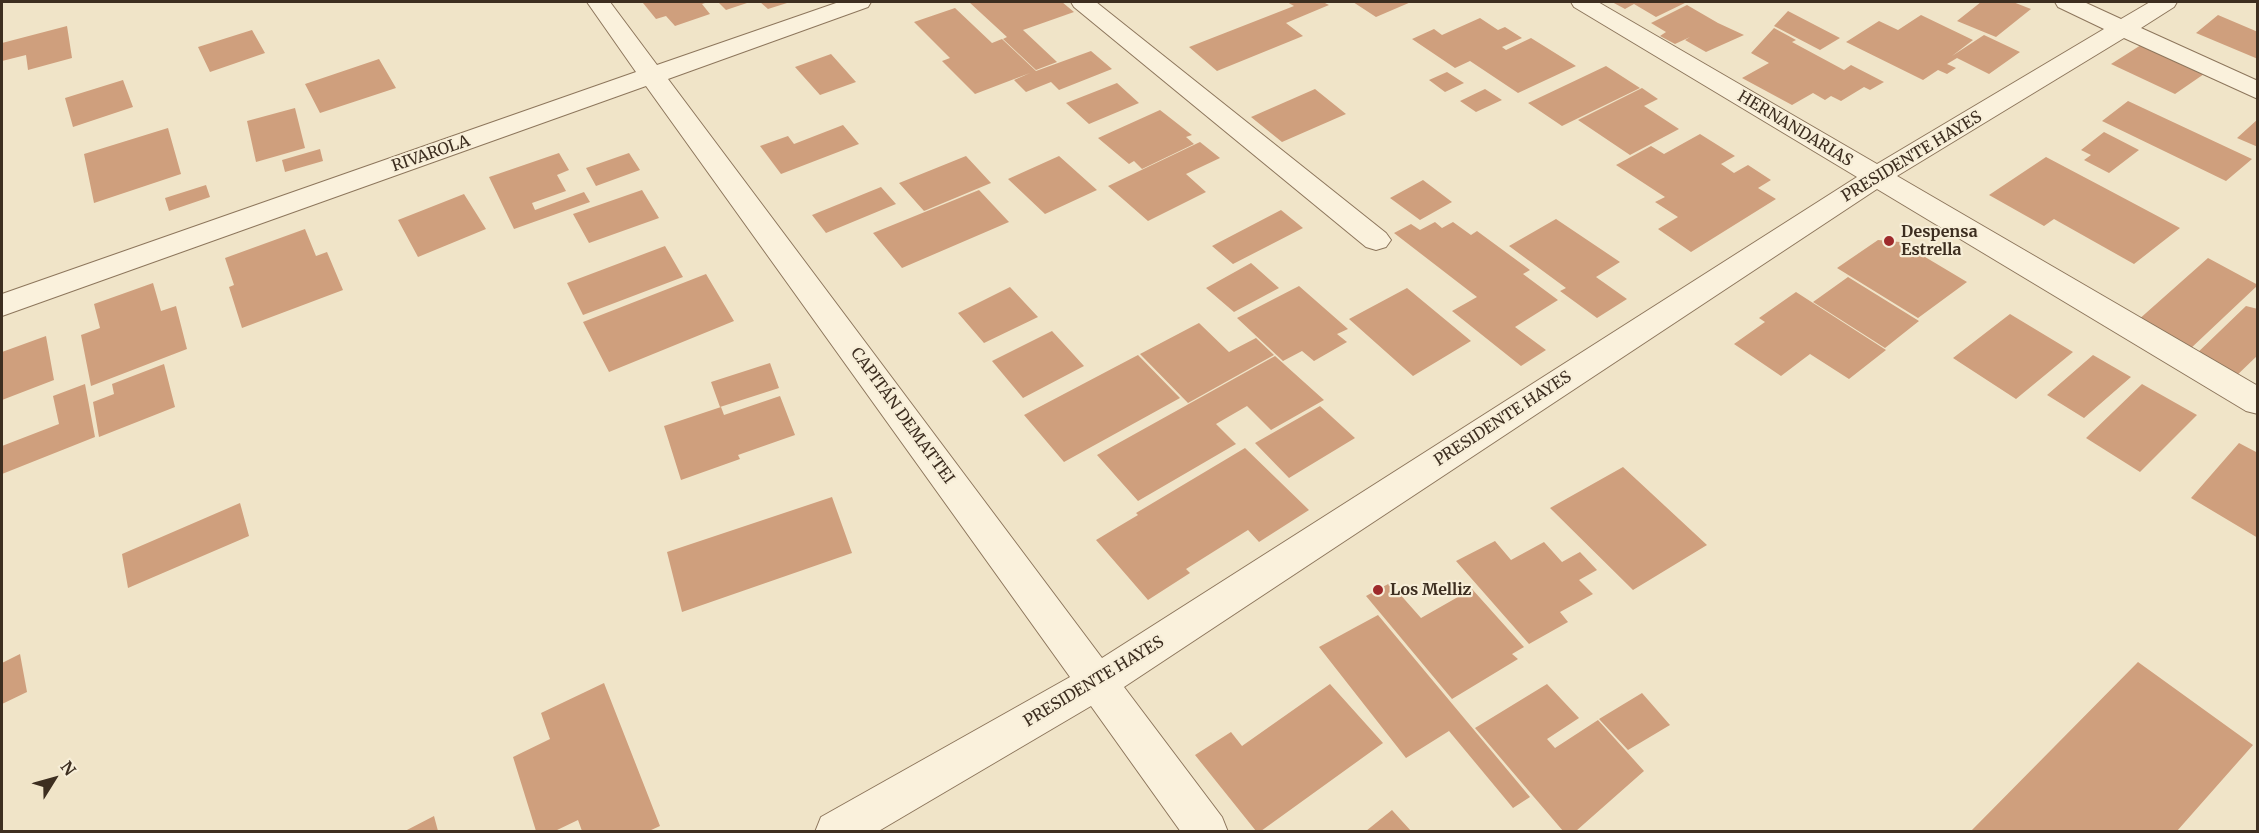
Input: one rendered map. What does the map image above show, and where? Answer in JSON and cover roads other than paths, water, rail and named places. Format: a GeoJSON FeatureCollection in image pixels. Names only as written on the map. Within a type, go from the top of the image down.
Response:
{"type":"FeatureCollection","features":[{"type":"Feature","properties":{"kind":"street","name":"CAPITÁN DEMATTEI"},"geometry":{"type":"LineString","coordinates":[[598,2],[1207,831]]}},
{"type":"Feature","properties":{"kind":"street","name":"RIVAROLA"},"geometry":{"type":"LineString","coordinates":[[2,305],[860,2]]}},
{"type":"Feature","properties":{"kind":"street"},"geometry":{"type":"LineString","coordinates":[[1082,2],[1376,240]]}},
{"type":"Feature","properties":{"kind":"street","name":"HERNANDARIAS"},"geometry":{"type":"LineString","coordinates":[[1582,2],[2258,402]]}},
{"type":"Feature","properties":{"kind":"street"},"geometry":{"type":"LineString","coordinates":[[2066,2],[2258,91]]}},
{"type":"Feature","properties":{"kind":"street","name":"PRESIDENTE HAYES"},"geometry":{"type":"LineString","coordinates":[[836,831],[1098,682],[1876,177],[2125,29],[2166,2]]}},
{"type":"Feature","properties":{"kind":"place","name":"Despensa Estrella"},"geometry":{"type":"Point","coordinates":[1889,241]}},
{"type":"Feature","properties":{"kind":"place","name":"Los Melliz"},"geometry":{"type":"Point","coordinates":[1378,590]}}]}
